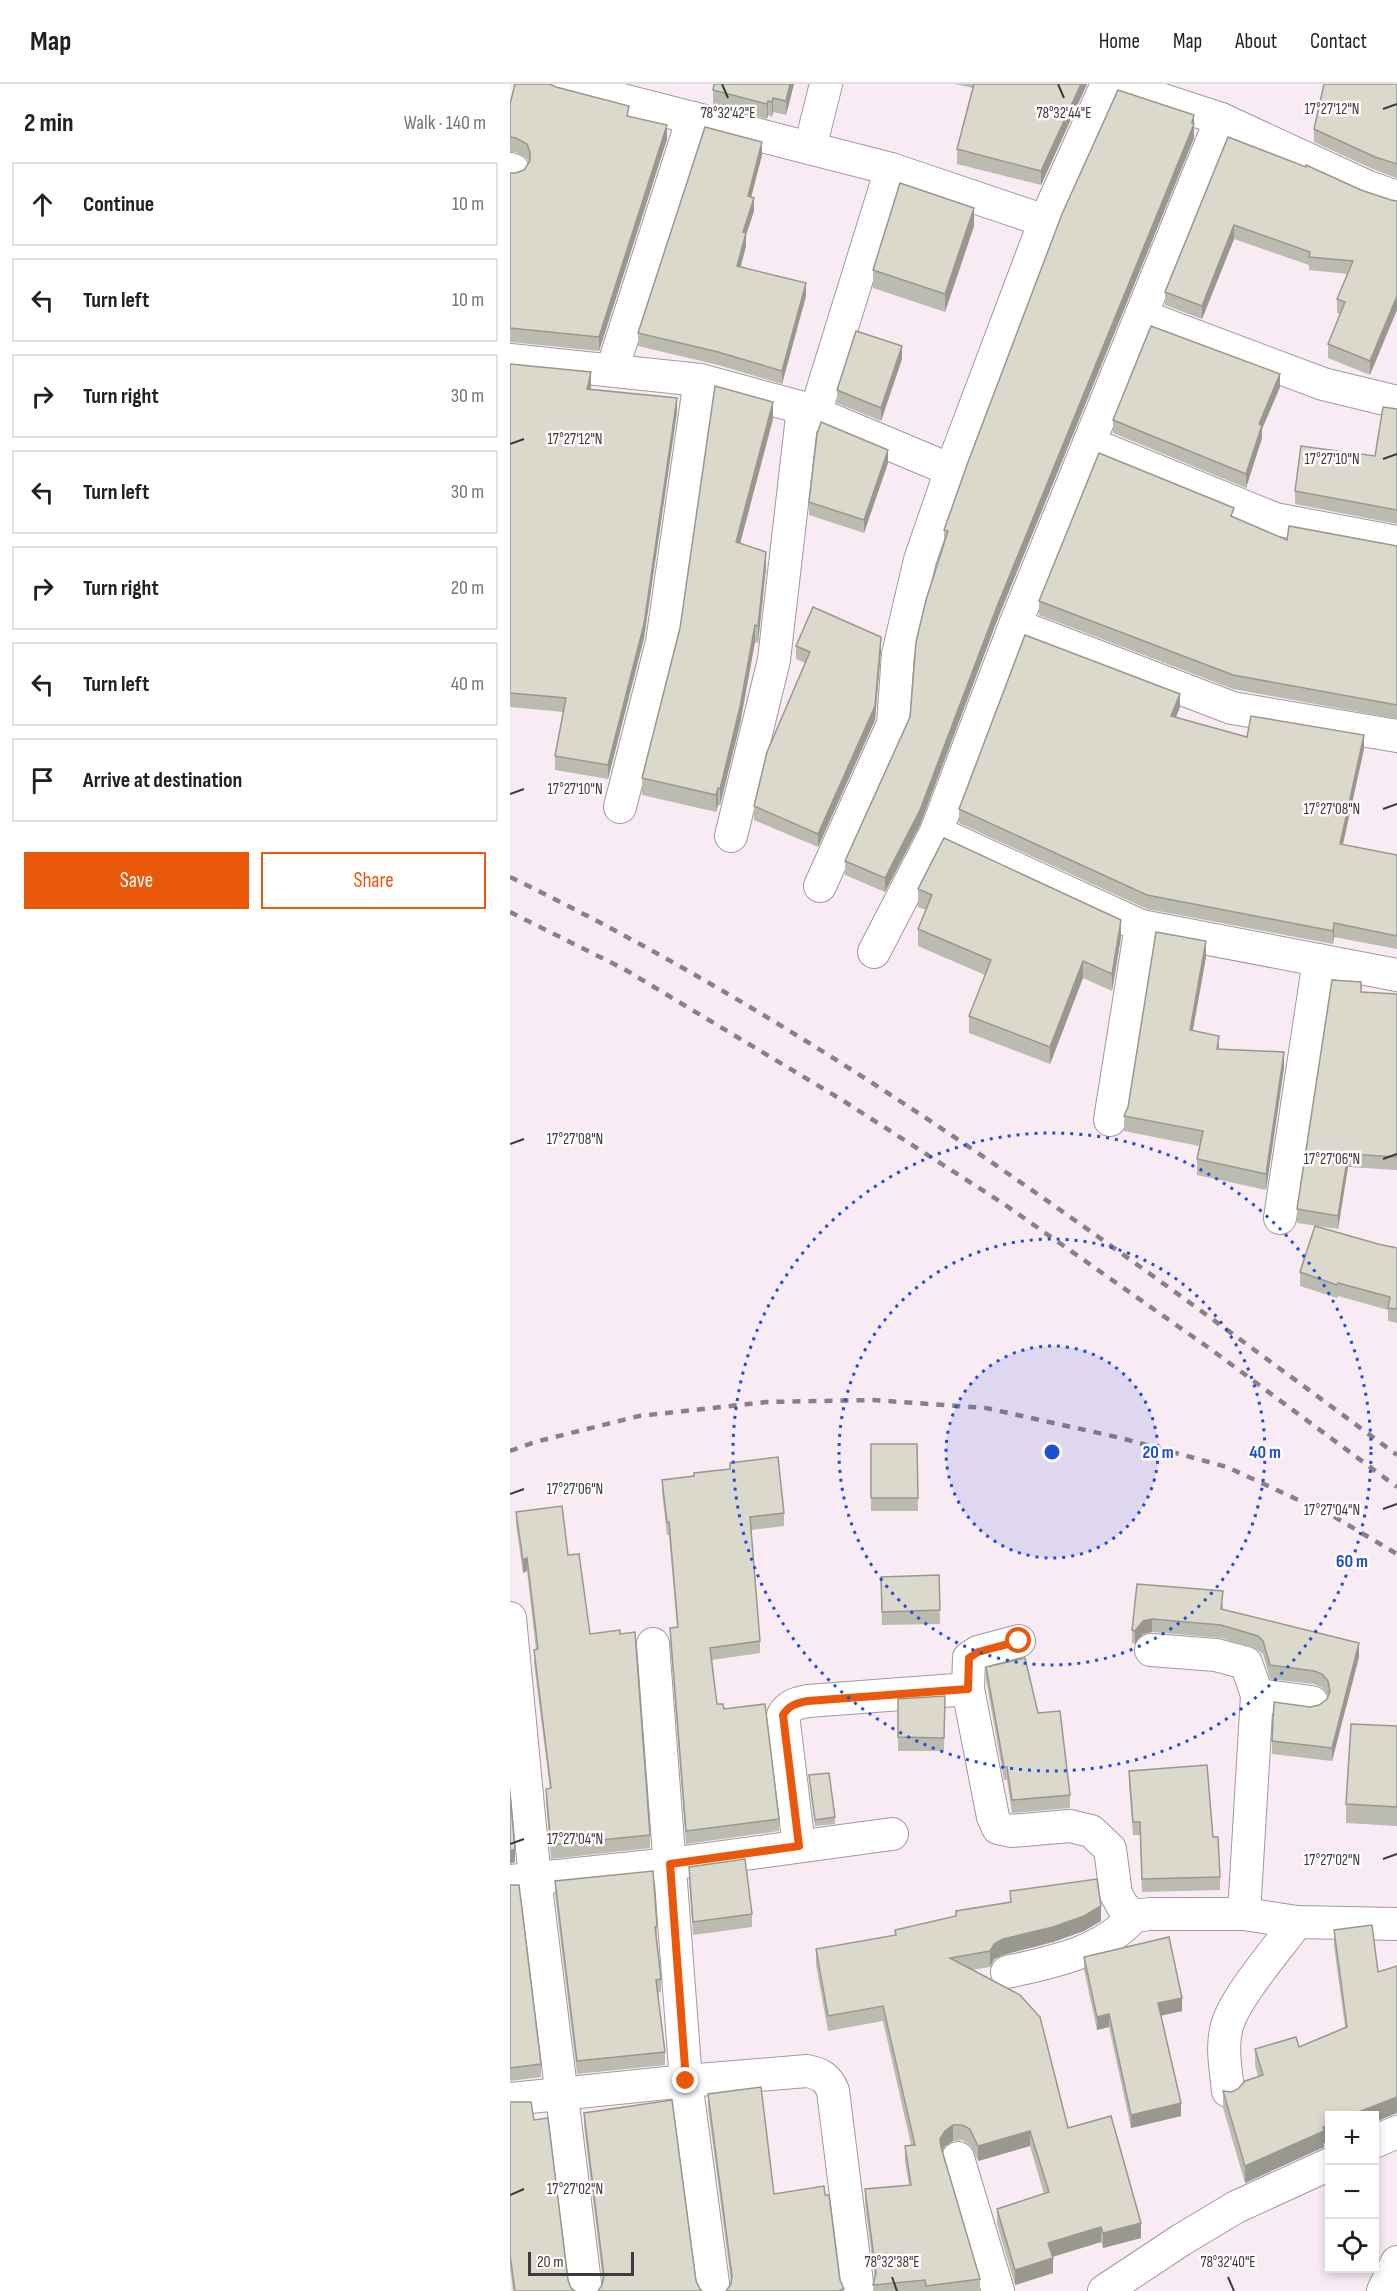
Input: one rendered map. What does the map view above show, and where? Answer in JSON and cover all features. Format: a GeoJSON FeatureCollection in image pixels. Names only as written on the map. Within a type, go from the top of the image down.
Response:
{"type":"FeatureCollection","features":[{"type":"Feature","properties":{"kind":"street"},"geometry":{"type":"LineString","coordinates":[[560,84],[891,169],[1045,221]]}},
{"type":"Feature","properties":{"kind":"street"},"geometry":{"type":"LineString","coordinates":[[810,148],[826,84]]}},
{"type":"Feature","properties":{"kind":"street"},"geometry":{"type":"LineString","coordinates":[[820,886],[893,724],[898,654],[920,560],[951,470],[1045,221],[1107,84]]}},
{"type":"Feature","properties":{"kind":"street"},"geometry":{"type":"LineString","coordinates":[[1114,84],[1221,119],[1368,187],[1397,197]]}},
{"type":"Feature","properties":{"kind":"street"},"geometry":{"type":"LineString","coordinates":[[612,370],[693,118]]}},
{"type":"Feature","properties":{"kind":"street"},"geometry":{"type":"LineString","coordinates":[[874,952],[936,832],[1015,625],[1221,119]]}},
{"type":"Feature","properties":{"kind":"street"},"geometry":{"type":"LineString","coordinates":[[731,836],[774,660],[809,411],[891,169]]}},
{"type":"Feature","properties":{"kind":"street"},"geometry":{"type":"LineString","coordinates":[[1142,316],[1323,384],[1397,402]]}},
{"type":"Feature","properties":{"kind":"street"},"geometry":{"type":"LineString","coordinates":[[510,362],[700,380],[809,411],[951,470]]}},
{"type":"Feature","properties":{"kind":"street"},"geometry":{"type":"LineString","coordinates":[[620,807],[662,642],[700,380]]}},
{"type":"Feature","properties":{"kind":"street"},"geometry":{"type":"LineString","coordinates":[[1089,443],[1275,519],[1397,542]]}},
{"type":"Feature","properties":{"kind":"street"},"geometry":{"type":"LineString","coordinates":[[1015,625],[1232,708],[1397,736]]}},
{"type":"Feature","properties":{"kind":"street"},"geometry":{"type":"LineString","coordinates":[[936,832],[1141,926],[1397,975]]}},
{"type":"Feature","properties":{"kind":"street"},"geometry":{"type":"LineString","coordinates":[[1110,1120],[1141,926]]}},
{"type":"Feature","properties":{"kind":"street"},"geometry":{"type":"LineString","coordinates":[[1280,1218],[1319,960]]}},
{"type":"Feature","properties":{"kind":"street"},"geometry":{"type":"LineString","coordinates":[[511,1632],[523,1880],[561,2093],[586,2291]]}},
{"type":"Feature","properties":{"kind":"street"},"geometry":{"type":"LineString","coordinates":[[1019,1641],[978,1652],[969,1658],[968,1689],[993,1817],[998,1828],[1011,1831],[1070,1826],[1091,1832],[1110,1849],[1116,1894],[1123,1907],[1134,1916]]}},
{"type":"Feature","properties":{"kind":"street"},"geometry":{"type":"LineString","coordinates":[[653,1644],[686,2081],[714,2291]]}},
{"type":"Feature","properties":{"kind":"street"},"geometry":{"type":"LineString","coordinates":[[1151,1650],[1216,1655],[1246,1663],[1257,1695],[1244,1914]]}},
{"type":"Feature","properties":{"kind":"street"},"geometry":{"type":"LineString","coordinates":[[799,1846],[783,1715],[787,1708],[795,1703],[808,1701],[968,1689]]}},
{"type":"Feature","properties":{"kind":"street"},"geometry":{"type":"LineString","coordinates":[[1257,1695],[1312,1702]]}},
{"type":"Feature","properties":{"kind":"street"},"geometry":{"type":"LineString","coordinates":[[523,1880],[670,1864],[892,1834]]}},
{"type":"Feature","properties":{"kind":"street"},"geometry":{"type":"LineString","coordinates":[[1007,1972],[1062,1960],[1101,1943],[1124,1928],[1134,1916],[1150,1914],[1244,1914],[1297,1922],[1397,1924]]}},
{"type":"Feature","properties":{"kind":"street"},"geometry":{"type":"LineString","coordinates":[[1228,2091],[1224,2050],[1227,2026],[1237,2004],[1297,1922]]}},
{"type":"Feature","properties":{"kind":"street"},"geometry":{"type":"LineString","coordinates":[[510,2099],[807,2071],[820,2074],[828,2079],[833,2091],[858,2291]]}},
{"type":"Feature","properties":{"kind":"street"},"geometry":{"type":"LineString","coordinates":[[1379,2140],[1397,2132]]}},
{"type":"Feature","properties":{"kind":"street"},"geometry":{"type":"LineString","coordinates":[[958,2158],[998,2291]]}},
{"type":"Feature","properties":{"kind":"street"},"geometry":{"type":"LineString","coordinates":[[1104,2291],[1236,2207],[1327,2165]]}},
{"type":"Feature","properties":{"kind":"street"},"geometry":{"type":"LineString","coordinates":[[1383,2291],[1397,2262]]}},
{"type":"Feature","properties":{"kind":"building"},"geometry":{"type":"Polygon","coordinates":[[[515,84],[550,84],[629,106],[627,116],[667,125],[599,337],[510,328],[510,173],[524,170],[530,161],[527,144],[510,137],[510,104],[515,84]]]}},
{"type":"Feature","properties":{"kind":"building"},"geometry":{"type":"Polygon","coordinates":[[[714,84],[790,84],[786,101],[773,98],[772,102],[768,101],[767,104],[713,90],[714,84]]]}},
{"type":"Feature","properties":{"kind":"building"},"geometry":{"type":"Polygon","coordinates":[[[974,84],[1081,84],[1041,171],[957,149],[974,84]]]}},
{"type":"Feature","properties":{"kind":"building"},"geometry":{"type":"Polygon","coordinates":[[[1324,84],[1397,84],[1397,164],[1375,157],[1314,129],[1324,84]]]}},
{"type":"Feature","properties":{"kind":"building"},"geometry":{"type":"Polygon","coordinates":[[[1118,90],[1194,115],[1192,123],[1194,124],[998,604],[920,810],[885,878],[845,861],[910,717],[916,642],[926,600],[948,531],[944,530],[968,462],[1062,214],[1118,90]]]}},
{"type":"Feature","properties":{"kind":"building"},"geometry":{"type":"Polygon","coordinates":[[[705,127],[762,142],[748,196],[754,198],[743,232],[746,233],[737,266],[806,283],[782,371],[718,352],[638,333],[705,127]]]}},
{"type":"Feature","properties":{"kind":"building"},"geometry":{"type":"Polygon","coordinates":[[[1228,137],[1306,167],[1306,165],[1361,190],[1397,201],[1397,296],[1370,361],[1328,344],[1345,302],[1337,299],[1353,261],[1309,257],[1310,252],[1234,225],[1202,306],[1165,292],[1228,137]]]}},
{"type":"Feature","properties":{"kind":"building"},"geometry":{"type":"Polygon","coordinates":[[[900,183],[974,208],[945,294],[873,270],[900,183]]]}},
{"type":"Feature","properties":{"kind":"building"},"geometry":{"type":"Polygon","coordinates":[[[1151,326],[1280,374],[1259,424],[1262,425],[1246,474],[1113,420],[1151,326]]]}},
{"type":"Feature","properties":{"kind":"building"},"geometry":{"type":"Polygon","coordinates":[[[856,331],[902,346],[881,408],[837,390],[856,331]]]}},
{"type":"Feature","properties":{"kind":"building"},"geometry":{"type":"Polygon","coordinates":[[[510,364],[591,372],[587,389],[677,398],[644,624],[608,765],[555,756],[566,698],[510,693],[510,364]]]}},
{"type":"Feature","properties":{"kind":"building"},"geometry":{"type":"Polygon","coordinates":[[[715,386],[773,402],[736,542],[766,552],[758,626],[755,625],[740,707],[720,789],[718,788],[716,795],[642,778],[680,628],[715,386]]]}},
{"type":"Feature","properties":{"kind":"building"},"geometry":{"type":"Polygon","coordinates":[[[1383,407],[1397,409],[1397,510],[1295,491],[1301,446],[1375,456],[1383,407]]]}},
{"type":"Feature","properties":{"kind":"building"},"geometry":{"type":"Polygon","coordinates":[[[821,422],[888,450],[864,520],[809,502],[817,434],[821,422]]]}},
{"type":"Feature","properties":{"kind":"building"},"geometry":{"type":"Polygon","coordinates":[[[1099,453],[1234,508],[1231,516],[1287,540],[1289,526],[1397,546],[1397,705],[1233,675],[1039,601],[1099,453]]]}},
{"type":"Feature","properties":{"kind":"building"},"geometry":{"type":"Polygon","coordinates":[[[813,607],[881,637],[875,706],[818,834],[754,806],[767,752],[810,652],[796,646],[813,607]]]}},
{"type":"Feature","properties":{"kind":"building"},"geometry":{"type":"Polygon","coordinates":[[[1025,635],[1180,694],[1171,716],[1247,737],[1251,716],[1364,735],[1340,844],[1397,855],[1397,936],[1334,923],[1333,931],[1147,895],[959,809],[1025,635]]]}},
{"type":"Feature","properties":{"kind":"building"},"geometry":{"type":"Polygon","coordinates":[[[944,838],[1121,920],[1112,974],[1083,961],[1050,1047],[969,1016],[991,960],[918,929],[932,895],[918,889],[944,838]]]}},
{"type":"Feature","properties":{"kind":"building"},"geometry":{"type":"Polygon","coordinates":[[[1156,932],[1206,941],[1190,1030],[1219,1036],[1217,1049],[1284,1052],[1266,1174],[1197,1159],[1203,1131],[1124,1116],[1128,1107],[1156,932]]]}},
{"type":"Feature","properties":{"kind":"building"},"geometry":{"type":"Polygon","coordinates":[[[1332,980],[1361,982],[1361,992],[1397,994],[1397,1157],[1348,1154],[1338,1216],[1297,1209],[1332,980]]]}},
{"type":"Feature","properties":{"kind":"building"},"geometry":{"type":"Polygon","coordinates":[[[1315,1226],[1397,1248],[1397,1309],[1388,1308],[1390,1297],[1338,1283],[1337,1285],[1300,1272],[1315,1226]]]}},
{"type":"Feature","properties":{"kind":"building"},"geometry":{"type":"Polygon","coordinates":[[[871,1444],[917,1444],[918,1498],[871,1498],[871,1444]]]}},
{"type":"Feature","properties":{"kind":"building"},"geometry":{"type":"Polygon","coordinates":[[[778,1457],[784,1513],[750,1517],[760,1641],[710,1648],[717,1704],[723,1704],[724,1709],[765,1704],[779,1819],[686,1831],[670,1628],[678,1627],[669,1522],[667,1522],[662,1480],[694,1476],[694,1473],[730,1469],[730,1463],[778,1457]]]}},
{"type":"Feature","properties":{"kind":"building"},"geometry":{"type":"Polygon","coordinates":[[[562,1506],[568,1555],[579,1554],[590,1634],[620,1630],[620,1634],[635,1632],[650,1835],[551,1845],[546,1789],[551,1788],[534,1650],[538,1649],[527,1558],[523,1560],[516,1512],[562,1506]]]}},
{"type":"Feature","properties":{"kind":"building"},"geometry":{"type":"Polygon","coordinates":[[[939,1575],[940,1610],[882,1612],[881,1577],[939,1575]]]}},
{"type":"Feature","properties":{"kind":"building"},"geometry":{"type":"Polygon","coordinates":[[[1137,1584],[1223,1591],[1221,1609],[1359,1643],[1332,1748],[1272,1741],[1274,1702],[1310,1707],[1319,1705],[1327,1699],[1330,1691],[1328,1681],[1322,1674],[1270,1665],[1263,1641],[1258,1636],[1221,1625],[1152,1619],[1143,1621],[1135,1631],[1132,1630],[1137,1584]]]}},
{"type":"Feature","properties":{"kind":"building"},"geometry":{"type":"Polygon","coordinates":[[[1025,1658],[1038,1713],[1060,1711],[1070,1795],[1012,1800],[986,1667],[1025,1658]]]}},
{"type":"Feature","properties":{"kind":"building"},"geometry":{"type":"Polygon","coordinates":[[[945,1696],[944,1738],[898,1737],[898,1699],[945,1696]]]}},
{"type":"Feature","properties":{"kind":"building"},"geometry":{"type":"Polygon","coordinates":[[[1351,1724],[1397,1726],[1397,1807],[1346,1804],[1351,1724]]]}},
{"type":"Feature","properties":{"kind":"building"},"geometry":{"type":"Polygon","coordinates":[[[1207,1765],[1213,1837],[1218,1837],[1220,1877],[1142,1879],[1140,1822],[1133,1822],[1129,1771],[1207,1765]]]}},
{"type":"Feature","properties":{"kind":"building"},"geometry":{"type":"Polygon","coordinates":[[[829,1773],[835,1817],[815,1820],[809,1775],[829,1773]]]}},
{"type":"Feature","properties":{"kind":"building"},"geometry":{"type":"Polygon","coordinates":[[[510,1794],[515,1849],[510,1851],[510,1794]]]}},
{"type":"Feature","properties":{"kind":"building"},"geometry":{"type":"Polygon","coordinates":[[[745,1859],[752,1914],[693,1922],[689,1867],[745,1859]]]}},
{"type":"Feature","properties":{"kind":"building"},"geometry":{"type":"Polygon","coordinates":[[[653,1871],[657,1926],[655,1927],[661,1979],[656,1980],[665,2052],[577,2061],[555,1881],[653,1871]]]}},
{"type":"Feature","properties":{"kind":"building"},"geometry":{"type":"Polygon","coordinates":[[[1097,1879],[1101,1906],[1084,1916],[1053,1927],[1003,1939],[994,1944],[990,1951],[950,1958],[1020,1995],[1040,2017],[1068,2128],[1111,2116],[1141,2223],[1103,2233],[1101,2227],[1048,2243],[1053,2258],[1015,2270],[997,2209],[1049,2192],[1030,2131],[978,2146],[970,2129],[962,2125],[953,2125],[940,2139],[941,2147],[980,2279],[926,2286],[925,2280],[873,2285],[876,2273],[865,2189],[911,2185],[905,2146],[915,2145],[883,2006],[828,2016],[816,1949],[896,1935],[895,1930],[956,1916],[956,1911],[1011,1902],[1010,1891],[1097,1879]]]}},
{"type":"Feature","properties":{"kind":"building"},"geometry":{"type":"Polygon","coordinates":[[[510,1885],[519,1885],[541,2064],[510,2068],[510,1885]]]}},
{"type":"Feature","properties":{"kind":"building"},"geometry":{"type":"Polygon","coordinates":[[[1372,1925],[1378,1972],[1397,1966],[1397,2097],[1361,2111],[1325,2111],[1324,2131],[1245,2166],[1223,2091],[1231,2092],[1238,2089],[1245,2081],[1263,2075],[1255,2049],[1296,2037],[1299,2047],[1347,2027],[1334,1930],[1372,1925]]]}},
{"type":"Feature","properties":{"kind":"building"},"geometry":{"type":"Polygon","coordinates":[[[1169,1937],[1182,1998],[1158,2003],[1181,2103],[1131,2115],[1109,2014],[1097,2017],[1084,1957],[1169,1937]]]}},
{"type":"Feature","properties":{"kind":"building"},"geometry":{"type":"Polygon","coordinates":[[[761,2087],[774,2194],[824,2186],[825,2195],[829,2195],[840,2280],[844,2289],[840,2291],[726,2291],[731,2284],[732,2276],[708,2094],[761,2087]]]}},
{"type":"Feature","properties":{"kind":"building"},"geometry":{"type":"Polygon","coordinates":[[[672,2100],[696,2281],[702,2291],[598,2291],[604,2276],[584,2113],[672,2100]]]}},
{"type":"Feature","properties":{"kind":"building"},"geometry":{"type":"Polygon","coordinates":[[[510,2102],[531,2102],[534,2120],[548,2118],[568,2280],[575,2291],[515,2291],[510,2255],[510,2102]]]}},
{"type":"Feature","properties":{"kind":"railway"},"geometry":{"type":"LineString","coordinates":[[510,877],[628,938],[744,1003],[967,1145],[1183,1298],[1397,1455]]}},
{"type":"Feature","properties":{"kind":"railway"},"geometry":{"type":"LineString","coordinates":[[510,912],[624,969],[842,1100],[1004,1204],[1209,1348],[1397,1487]]}},
{"type":"Feature","properties":{"kind":"railway"},"geometry":{"type":"LineString","coordinates":[[510,1451],[535,1442],[639,1416],[767,1402],[873,1400],[986,1408],[1121,1438],[1227,1467],[1333,1516],[1397,1554]]}},
{"type":"Feature","properties":{"kind":"route"},"geometry":{"type":"LineString","coordinates":[[686,2081],[670,1864],[799,1846],[783,1715],[787,1708],[795,1703],[808,1701],[968,1689],[969,1658],[978,1652],[1019,1641]]}}]}
